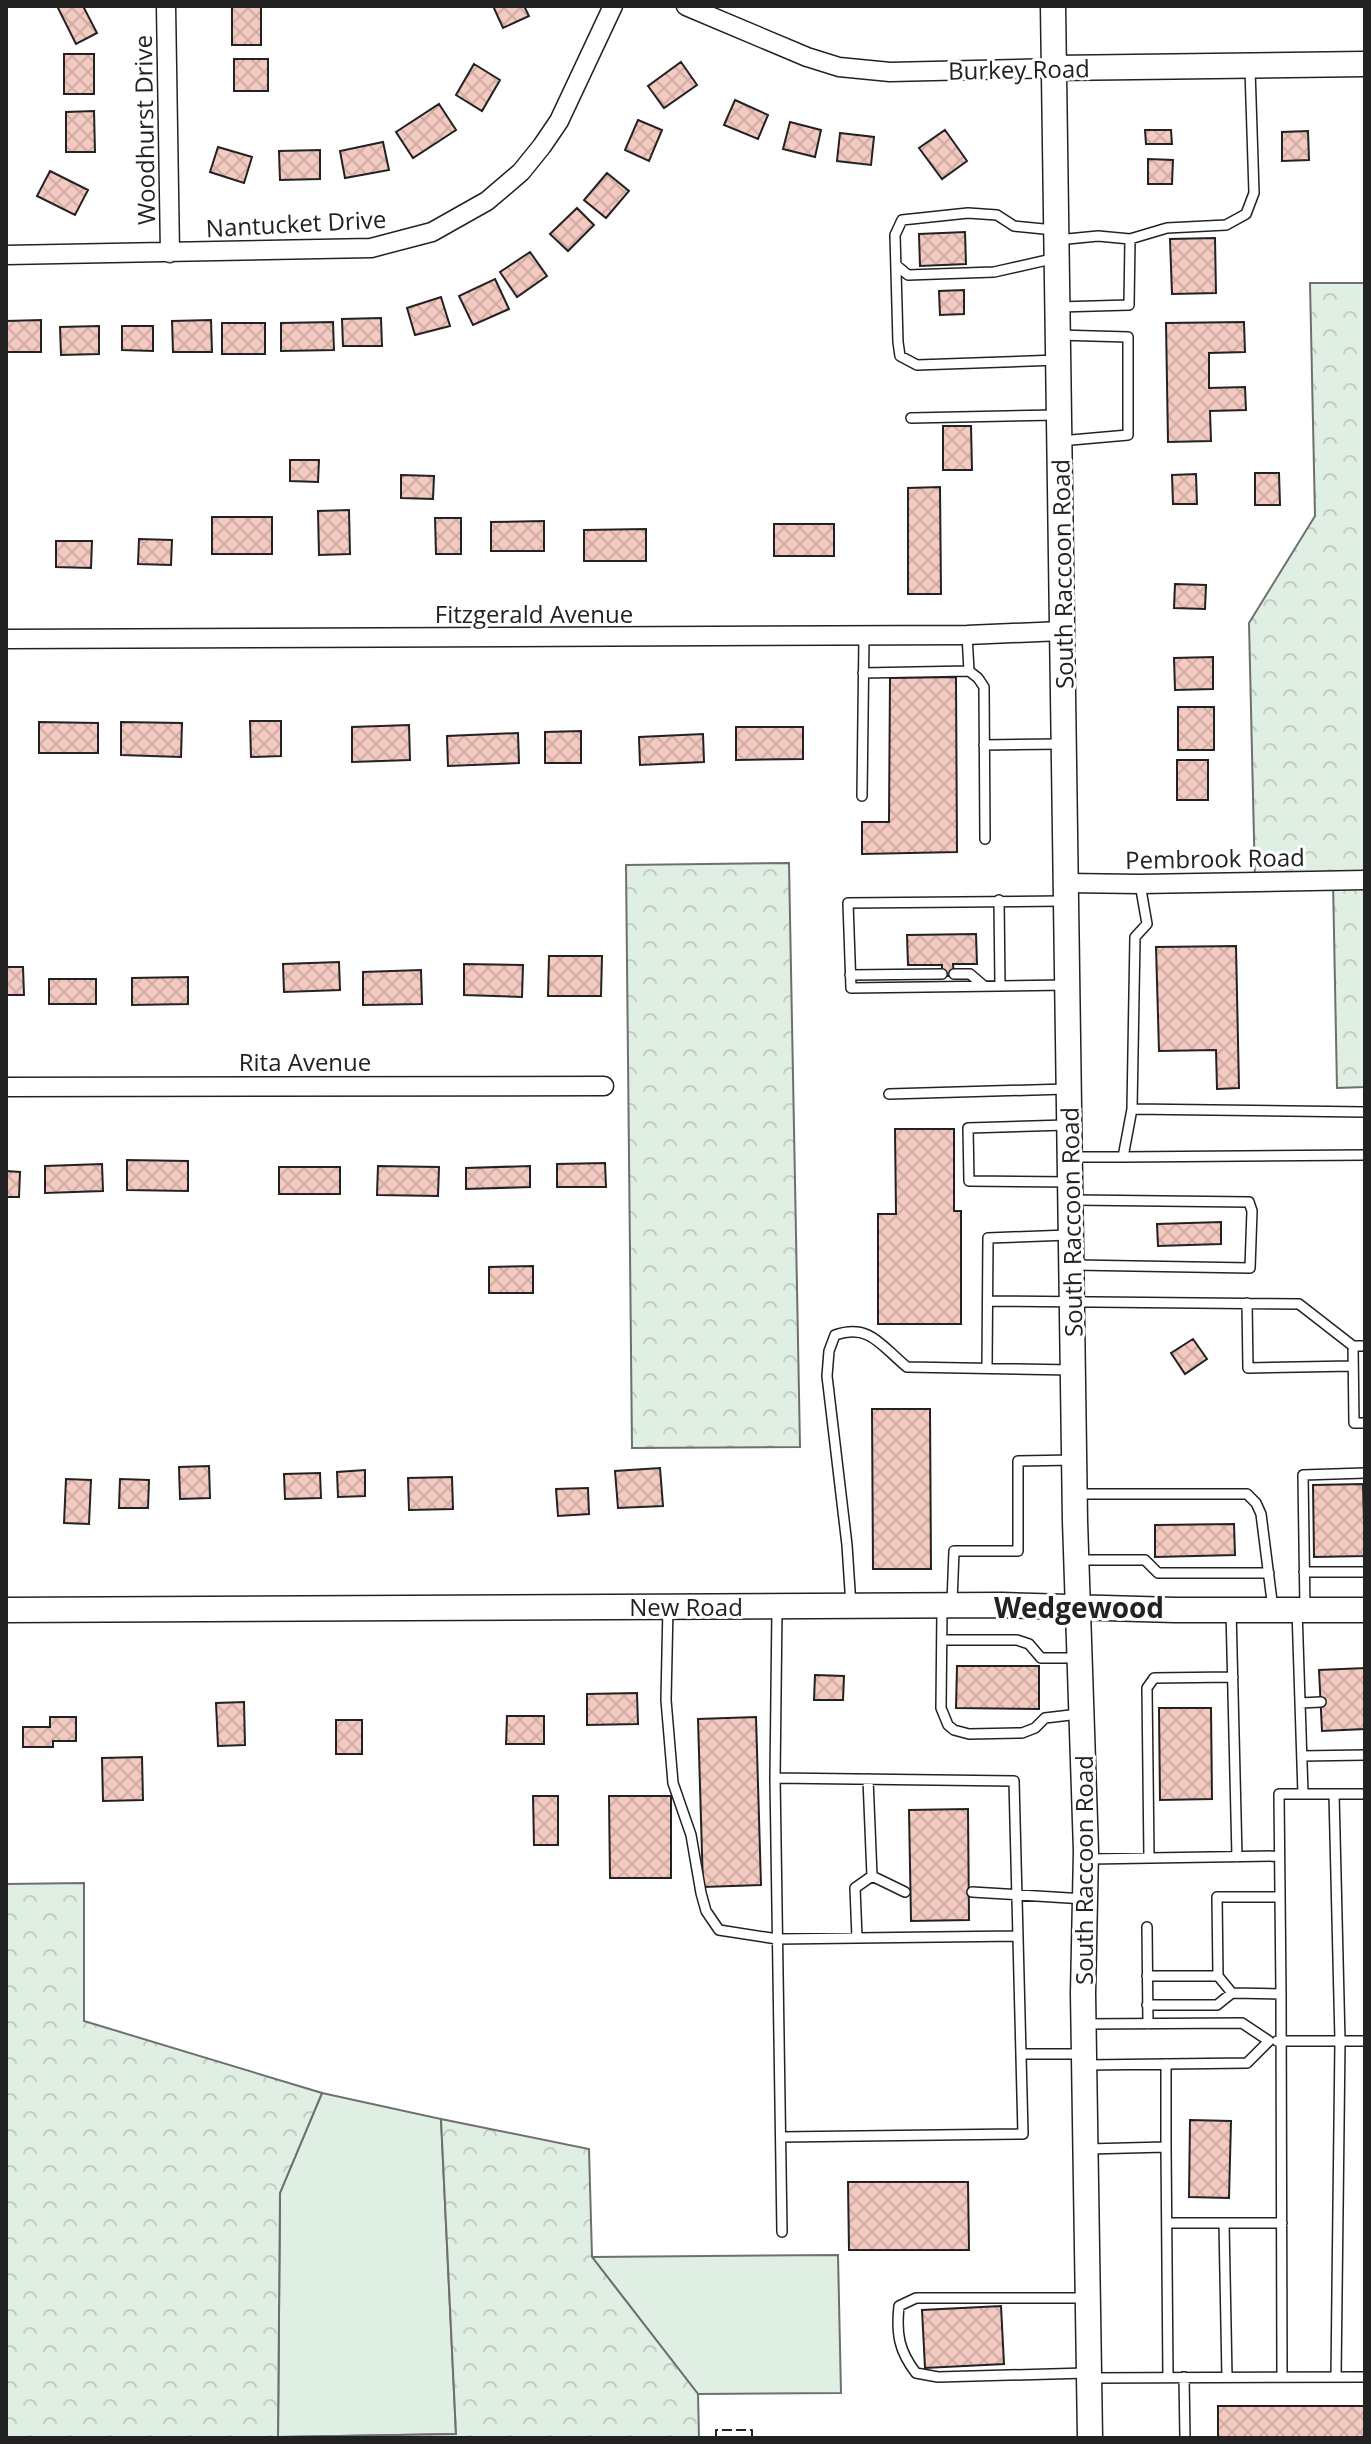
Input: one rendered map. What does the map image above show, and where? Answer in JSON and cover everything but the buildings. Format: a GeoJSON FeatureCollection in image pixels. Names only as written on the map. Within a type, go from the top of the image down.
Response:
{"type":"FeatureCollection","features":[{"type":"Feature","properties":{"kind":"street","name":"Woodhurst Drive"},"geometry":{"type":"LineString","coordinates":[[166,6],[170,253]]}},
{"type":"Feature","properties":{"kind":"street","name":"Nantucket Drive"},"geometry":{"type":"LineString","coordinates":[[6,255],[371,248],[411,240],[452,223],[505,187],[542,146],[559,121],[613,6]]}},
{"type":"Feature","properties":{"kind":"street","name":"Burkey Road"},"geometry":{"type":"LineString","coordinates":[[686,6],[839,67],[890,72],[1365,64]]}},
{"type":"Feature","properties":{"kind":"street","name":"South Raccoon Road"},"geometry":{"type":"LineString","coordinates":[[1053,6],[1074,1494],[1086,1859],[1083,2024],[1090,2438]]}},
{"type":"Feature","properties":{"kind":"street","name":"Fitzgerald Avenue"},"geometry":{"type":"LineString","coordinates":[[6,639],[864,636],[1062,631]]}},
{"type":"Feature","properties":{"kind":"street","name":"Pembrook Road"},"geometry":{"type":"LineString","coordinates":[[1066,892],[1140,884],[1365,880]]}},
{"type":"Feature","properties":{"kind":"street","name":"Rita Avenue"},"geometry":{"type":"LineString","coordinates":[[6,1087],[604,1086]]}},
{"type":"Feature","properties":{"kind":"street","name":"New Road"},"geometry":{"type":"LineString","coordinates":[[6,1610],[947,1605],[1365,1610]]}},
{"type":"Feature","properties":{"kind":"lane"},"geometry":{"type":"LineString","coordinates":[[896,265],[908,275],[994,272],[1057,243],[1098,236],[1130,239],[1167,228],[1226,225],[1246,214],[1254,193],[1249,64]]}},
{"type":"Feature","properties":{"kind":"lane"},"geometry":{"type":"LineString","coordinates":[[1057,243],[1014,226],[997,215],[968,213],[902,220],[895,235],[900,356],[917,365],[1059,360]]}},
{"type":"Feature","properties":{"kind":"lane"},"geometry":{"type":"LineString","coordinates":[[1058,307],[1129,305],[1130,239]]}},
{"type":"Feature","properties":{"kind":"lane"},"geometry":{"type":"LineString","coordinates":[[1058,335],[1128,337],[1128,435],[1060,441]]}},
{"type":"Feature","properties":{"kind":"lane"},"geometry":{"type":"LineString","coordinates":[[911,418],[1059,415]]}},
{"type":"Feature","properties":{"kind":"lane"},"geometry":{"type":"LineString","coordinates":[[967,635],[969,671]]}},
{"type":"Feature","properties":{"kind":"lane"},"geometry":{"type":"LineString","coordinates":[[862,796],[864,636]]}},
{"type":"Feature","properties":{"kind":"lane"},"geometry":{"type":"LineString","coordinates":[[863,673],[969,671],[978,678],[984,687],[985,839]]}},
{"type":"Feature","properties":{"kind":"lane"},"geometry":{"type":"LineString","coordinates":[[984,745],[1064,744]]}},
{"type":"Feature","properties":{"kind":"lane"},"geometry":{"type":"LineString","coordinates":[[1123,1157],[1132,1109],[1135,937],[1147,924],[1140,884]]}},
{"type":"Feature","properties":{"kind":"lane"},"geometry":{"type":"LineString","coordinates":[[1066,892],[999,900],[848,903],[851,988],[1067,985]]}},
{"type":"Feature","properties":{"kind":"lane"},"geometry":{"type":"LineString","coordinates":[[999,900],[1000,986]]}},
{"type":"Feature","properties":{"kind":"lane"},"geometry":{"type":"LineString","coordinates":[[850,975],[942,974]]}},
{"type":"Feature","properties":{"kind":"lane"},"geometry":{"type":"LineString","coordinates":[[954,974],[970,974],[984,986]]}},
{"type":"Feature","properties":{"kind":"lane"},"geometry":{"type":"LineString","coordinates":[[889,1094],[1069,1089]]}},
{"type":"Feature","properties":{"kind":"lane"},"geometry":{"type":"LineString","coordinates":[[1132,1109],[1365,1112]]}},
{"type":"Feature","properties":{"kind":"lane"},"geometry":{"type":"LineString","coordinates":[[1070,1125],[968,1128],[969,1181],[1070,1191],[1249,1202],[1252,1211],[1250,1268],[1071,1264]]}},
{"type":"Feature","properties":{"kind":"lane"},"geometry":{"type":"LineString","coordinates":[[1070,1157],[1365,1155]]}},
{"type":"Feature","properties":{"kind":"lane"},"geometry":{"type":"LineString","coordinates":[[987,1368],[988,1238],[1071,1234]]}},
{"type":"Feature","properties":{"kind":"lane"},"geometry":{"type":"LineString","coordinates":[[988,1301],[1299,1304],[1353,1346],[1365,1346]]}},
{"type":"Feature","properties":{"kind":"lane"},"geometry":{"type":"LineString","coordinates":[[1247,1303],[1248,1368],[1353,1366]]}},
{"type":"Feature","properties":{"kind":"lane"},"geometry":{"type":"LineString","coordinates":[[851,1606],[827,1376],[829,1351],[835,1335],[852,1329],[875,1338],[907,1367],[1073,1370]]}},
{"type":"Feature","properties":{"kind":"lane"},"geometry":{"type":"LineString","coordinates":[[1353,1346],[1354,1423],[1365,1423]]}},
{"type":"Feature","properties":{"kind":"lane"},"geometry":{"type":"LineString","coordinates":[[1353,1381],[1365,1381]]}},
{"type":"Feature","properties":{"kind":"lane"},"geometry":{"type":"LineString","coordinates":[[1074,1460],[1018,1461],[1018,1551],[954,1551],[942,1640],[941,1708],[945,1720],[954,1730],[969,1734],[1022,1733],[1035,1728],[1045,1718],[1083,1713]]}},
{"type":"Feature","properties":{"kind":"lane"},"geometry":{"type":"LineString","coordinates":[[1303,1794],[1300,1703],[1292,1610],[1304,1572],[1303,1475],[1365,1476]]}},
{"type":"Feature","properties":{"kind":"lane"},"geometry":{"type":"LineString","coordinates":[[1074,1494],[1247,1494],[1261,1514],[1269,1573],[1292,1610]]}},
{"type":"Feature","properties":{"kind":"lane"},"geometry":{"type":"LineString","coordinates":[[1077,1560],[1145,1560],[1158,1573],[1269,1573]]}},
{"type":"Feature","properties":{"kind":"lane"},"geometry":{"type":"LineString","coordinates":[[1304,1572],[1365,1572]]}},
{"type":"Feature","properties":{"kind":"lane"},"geometry":{"type":"LineString","coordinates":[[777,1606],[775,1778],[782,2232]]}},
{"type":"Feature","properties":{"kind":"lane"},"geometry":{"type":"LineString","coordinates":[[668,1607],[666,1700],[673,1783],[691,1835],[706,1911],[719,1930],[777,1939],[1018,1936]]}},
{"type":"Feature","properties":{"kind":"lane"},"geometry":{"type":"LineString","coordinates":[[1231,1610],[1237,1857]]}},
{"type":"Feature","properties":{"kind":"lane"},"geometry":{"type":"LineString","coordinates":[[942,1640],[1017,1640],[1029,1644],[1041,1658],[1081,1658]]}},
{"type":"Feature","properties":{"kind":"lane"},"geometry":{"type":"LineString","coordinates":[[1149,1858],[1147,1688],[1154,1678],[1233,1677]]}},
{"type":"Feature","properties":{"kind":"lane"},"geometry":{"type":"LineString","coordinates":[[1300,1703],[1321,1702]]}},
{"type":"Feature","properties":{"kind":"lane"},"geometry":{"type":"LineString","coordinates":[[1302,1756],[1365,1755]]}},
{"type":"Feature","properties":{"kind":"lane"},"geometry":{"type":"LineString","coordinates":[[775,1778],[1014,1781],[1023,2134],[781,2137]]}},
{"type":"Feature","properties":{"kind":"lane"},"geometry":{"type":"LineString","coordinates":[[868,1779],[872,1876]]}},
{"type":"Feature","properties":{"kind":"lane"},"geometry":{"type":"LineString","coordinates":[[1282,2377],[1279,1794],[1365,1794]]}},
{"type":"Feature","properties":{"kind":"lane"},"geometry":{"type":"LineString","coordinates":[[1334,1794],[1340,2041],[1336,2377]]}},
{"type":"Feature","properties":{"kind":"lane"},"geometry":{"type":"LineString","coordinates":[[1086,1859],[1279,1856]]}},
{"type":"Feature","properties":{"kind":"lane"},"geometry":{"type":"LineString","coordinates":[[857,1938],[855,1888],[872,1876]]}},
{"type":"Feature","properties":{"kind":"lane"},"geometry":{"type":"LineString","coordinates":[[872,1876],[905,1892]]}},
{"type":"Feature","properties":{"kind":"lane"},"geometry":{"type":"LineString","coordinates":[[972,1892],[1085,1899]]}},
{"type":"Feature","properties":{"kind":"lane"},"geometry":{"type":"LineString","coordinates":[[1232,1993],[1218,1976],[1217,1897],[1280,1897]]}},
{"type":"Feature","properties":{"kind":"lane"},"geometry":{"type":"LineString","coordinates":[[1147,1927],[1148,2024]]}},
{"type":"Feature","properties":{"kind":"lane"},"geometry":{"type":"LineString","coordinates":[[1147,1976],[1218,1976]]}},
{"type":"Feature","properties":{"kind":"lane"},"geometry":{"type":"LineString","coordinates":[[1147,2005],[1217,2005],[1232,1993],[1281,1994]]}},
{"type":"Feature","properties":{"kind":"lane"},"geometry":{"type":"LineString","coordinates":[[1083,2024],[1242,2023],[1269,2041],[1365,2041]]}},
{"type":"Feature","properties":{"kind":"lane"},"geometry":{"type":"LineString","coordinates":[[1021,2054],[1166,2064],[1247,2063],[1269,2041]]}},
{"type":"Feature","properties":{"kind":"lane"},"geometry":{"type":"LineString","coordinates":[[1166,2064],[1168,2377]]}},
{"type":"Feature","properties":{"kind":"lane"},"geometry":{"type":"LineString","coordinates":[[1085,2149],[1166,2147]]}},
{"type":"Feature","properties":{"kind":"lane"},"geometry":{"type":"LineString","coordinates":[[1167,2223],[1282,2223]]}},
{"type":"Feature","properties":{"kind":"lane"},"geometry":{"type":"LineString","coordinates":[[1224,2223],[1227,2377]]}},
{"type":"Feature","properties":{"kind":"lane"},"geometry":{"type":"LineString","coordinates":[[1087,2298],[916,2298],[899,2306],[897,2329],[902,2355],[916,2373],[938,2377],[1365,2377]]}},
{"type":"Feature","properties":{"kind":"lane"},"geometry":{"type":"LineString","coordinates":[[1184,2377],[1185,2438]]}},
{"type":"Feature","properties":{"kind":"green space"},"geometry":{"type":"Polygon","coordinates":[[[1310,283],[1365,283],[1365,1087],[1337,1088],[1333,881],[1255,882],[1249,623],[1315,516],[1310,283]]]}},
{"type":"Feature","properties":{"kind":"green space"},"geometry":{"type":"Polygon","coordinates":[[[789,863],[800,1447],[632,1448],[626,865],[789,863]]]}},
{"type":"Feature","properties":{"kind":"green space"},"geometry":{"type":"Polygon","coordinates":[[[84,1883],[84,2021],[322,2093],[280,2193],[278,2437],[456,2434],[441,2119],[589,2149],[592,2257],[698,2394],[699,2438],[6,2438],[6,1884],[84,1883]]]}},
{"type":"Feature","properties":{"kind":"green space"},"geometry":{"type":"Polygon","coordinates":[[[322,2093],[441,2119],[456,2434],[278,2437],[280,2192],[322,2093]]]}},
{"type":"Feature","properties":{"kind":"green space"},"geometry":{"type":"Polygon","coordinates":[[[838,2255],[841,2393],[698,2394],[592,2257],[838,2255]]]}},
{"type":"Feature","properties":{"kind":"fence"},"geometry":{"type":"LineString","coordinates":[[716,2438],[716,2430],[752,2430],[752,2438]]}},
{"type":"Feature","properties":{"kind":"district","name":"Wedgewood"},"geometry":{"type":"Point","coordinates":[1079,1607]}}]}
